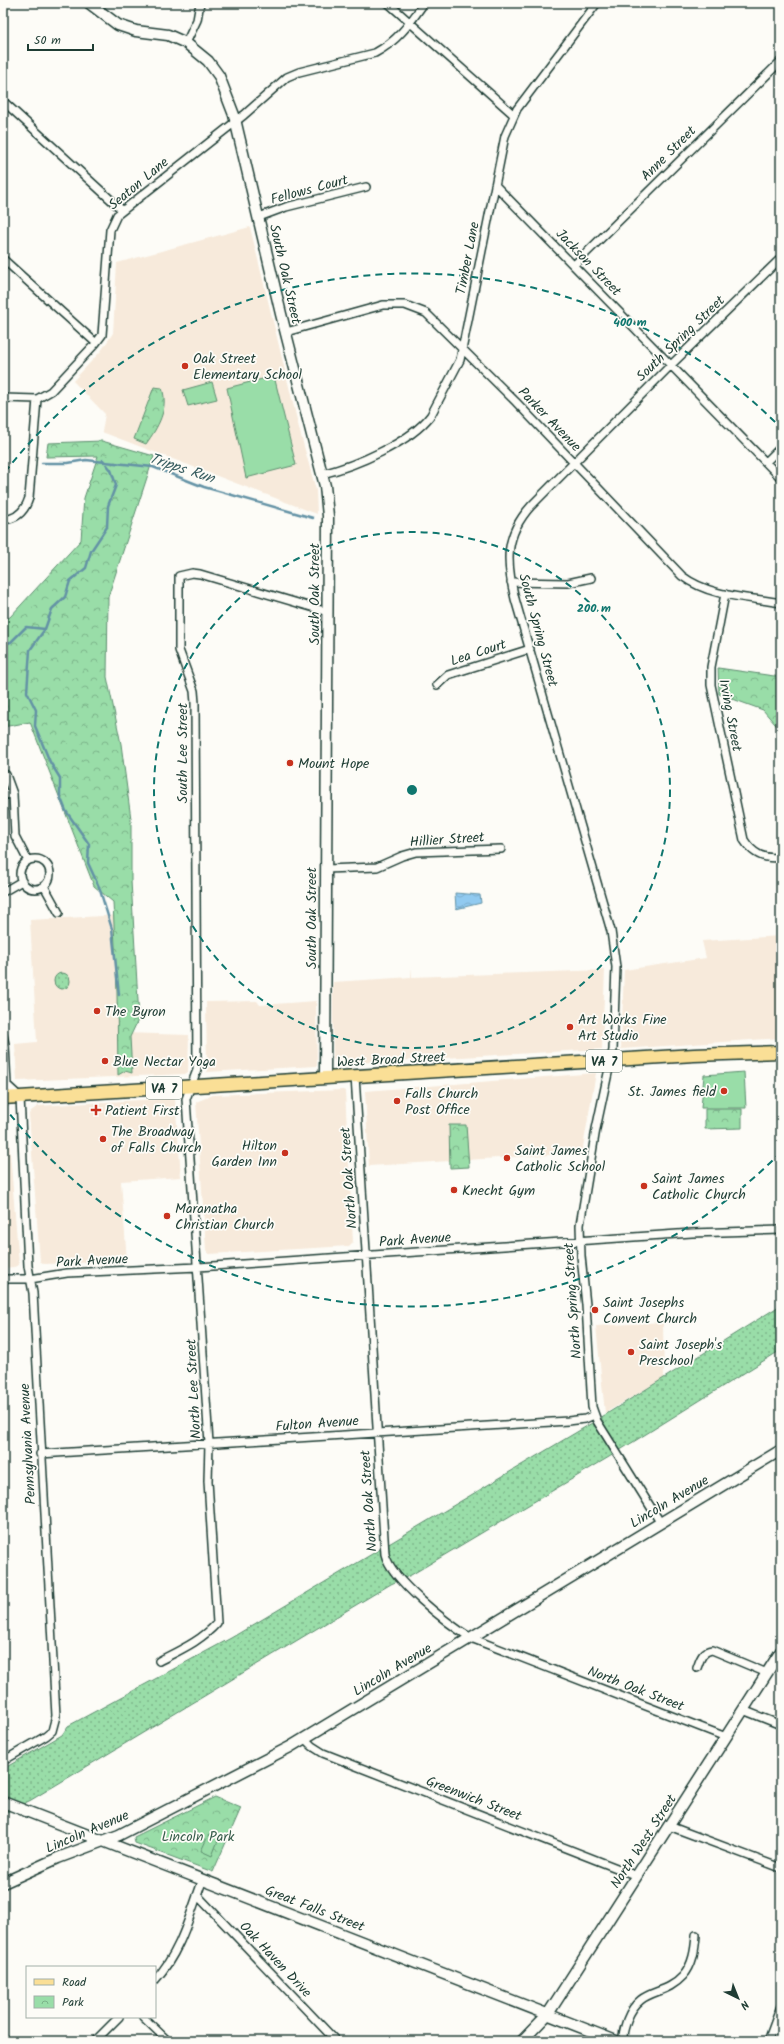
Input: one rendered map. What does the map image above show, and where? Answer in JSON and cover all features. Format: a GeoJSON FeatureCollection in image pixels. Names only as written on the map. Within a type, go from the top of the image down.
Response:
{"type":"FeatureCollection","features":[{"type":"Feature","properties":{"kind":"main road","name":"West Broad Street"},"geometry":{"type":"LineString","coordinates":[[3,1098],[781,1052]]}},
{"type":"Feature","properties":{"kind":"street","name":"South Oak Street"},"geometry":{"type":"LineString","coordinates":[[89,3],[118,25],[136,31],[168,35],[186,43],[203,56],[216,71],[230,100],[236,122],[286,332],[322,474],[327,498],[328,516],[325,1078]]}},
{"type":"Feature","properties":{"kind":"street"},"geometry":{"type":"LineString","coordinates":[[186,43],[197,20],[200,3]]}},
{"type":"Feature","properties":{"kind":"street"},"geometry":{"type":"LineString","coordinates":[[388,3],[514,115]]}},
{"type":"Feature","properties":{"kind":"street","name":"Seaton Lane"},"geometry":{"type":"LineString","coordinates":[[37,399],[51,391],[102,335],[110,230],[112,222],[122,210],[236,122],[287,77],[299,72],[375,53],[395,40],[424,3]]}},
{"type":"Feature","properties":{"kind":"street","name":"Timber Lane"},"geometry":{"type":"LineString","coordinates":[[322,474],[360,463],[418,430],[431,415],[458,365],[463,348],[505,136],[514,115],[597,3]]}},
{"type":"Feature","properties":{"kind":"street","name":"Anne Street"},"geometry":{"type":"LineString","coordinates":[[574,265],[781,61]]}},
{"type":"Feature","properties":{"kind":"street"},"geometry":{"type":"LineString","coordinates":[[3,101],[122,210]]}},
{"type":"Feature","properties":{"kind":"street","name":"Jackson Street"},"geometry":{"type":"LineString","coordinates":[[495,185],[781,478]]}},
{"type":"Feature","properties":{"kind":"street","name":"Fellows Court"},"geometry":{"type":"LineString","coordinates":[[258,216],[286,207],[366,187]]}},
{"type":"Feature","properties":{"kind":"street","name":"South Spring Street"},"geometry":{"type":"LineString","coordinates":[[610,1061],[613,1050],[616,967],[611,931],[511,582],[508,563],[509,549],[517,524],[531,506],[671,365],[781,258]]}},
{"type":"Feature","properties":{"kind":"street"},"geometry":{"type":"LineString","coordinates":[[3,259],[96,343]]}},
{"type":"Feature","properties":{"kind":"street","name":"Parker Avenue"},"geometry":{"type":"LineString","coordinates":[[286,332],[383,305],[405,305],[426,313],[463,348],[574,462],[682,576],[703,589],[781,603]]}},
{"type":"Feature","properties":{"kind":"street"},"geometry":{"type":"LineString","coordinates":[[3,398],[37,399],[29,498],[27,505],[18,515],[3,520]]}},
{"type":"Feature","properties":{"kind":"street"},"geometry":{"type":"LineString","coordinates":[[766,462],[781,447]]}},
{"type":"Feature","properties":{"kind":"street","name":"South Lee Street"},"geometry":{"type":"LineString","coordinates":[[191,1086],[197,1070],[195,703],[194,691],[182,660],[178,641],[179,576],[185,574],[200,574],[328,612]]}},
{"type":"Feature","properties":{"kind":"street"},"geometry":{"type":"LineString","coordinates":[[511,582],[568,583],[591,578]]}},
{"type":"Feature","properties":{"kind":"street","name":"Irving Street"},"geometry":{"type":"LineString","coordinates":[[725,594],[710,678],[711,692],[744,840],[748,847],[760,856],[775,858],[781,857]]}},
{"type":"Feature","properties":{"kind":"street","name":"Lea Court"},"geometry":{"type":"LineString","coordinates":[[437,685],[448,675],[530,650]]}},
{"type":"Feature","properties":{"kind":"street"},"geometry":{"type":"LineString","coordinates":[[3,773],[6,775],[13,794],[15,836],[28,861]]}},
{"type":"Feature","properties":{"kind":"street"},"geometry":{"type":"LineString","coordinates":[[3,795],[13,794]]}},
{"type":"Feature","properties":{"kind":"street","name":"Hillier Street"},"geometry":{"type":"LineString","coordinates":[[326,869],[377,867],[402,856],[416,852],[501,849]]}},
{"type":"Feature","properties":{"kind":"street"},"geometry":{"type":"LineString","coordinates":[[40,859],[48,866],[50,876],[44,886],[33,889],[22,881],[21,870],[28,861],[40,859]]}},
{"type":"Feature","properties":{"kind":"street"},"geometry":{"type":"LineString","coordinates":[[3,892],[22,881]]}},
{"type":"Feature","properties":{"kind":"street"},"geometry":{"type":"LineString","coordinates":[[44,886],[60,913]]}},
{"type":"Feature","properties":{"kind":"street"},"geometry":{"type":"LineString","coordinates":[[3,1035],[5,1044],[7,1085],[20,1097]]}},
{"type":"Feature","properties":{"kind":"street","name":"North Spring Street"},"geometry":{"type":"LineString","coordinates":[[610,1061],[590,1163],[580,1225],[591,1402],[594,1415],[660,1522]]}},
{"type":"Feature","properties":{"kind":"street","name":"North Oak Street"},"geometry":{"type":"LineString","coordinates":[[355,1076],[376,1432],[385,1554],[387,1562],[396,1575],[432,1609],[456,1629],[471,1638],[726,1737]]}},
{"type":"Feature","properties":{"kind":"street","name":"North Lee Street"},"geometry":{"type":"LineString","coordinates":[[159,1661],[187,1647],[209,1632],[217,1623],[208,1481],[209,1443],[186,1099],[191,1086]]}},
{"type":"Feature","properties":{"kind":"street","name":"Pennsylvania Avenue"},"geometry":{"type":"LineString","coordinates":[[3,1761],[52,1731],[56,1716],[20,1097]]}},
{"type":"Feature","properties":{"kind":"street","name":"Park Avenue"},"geometry":{"type":"LineString","coordinates":[[3,1279],[30,1279],[67,1273],[198,1267],[692,1233],[781,1230]]}},
{"type":"Feature","properties":{"kind":"street","name":"Fulton Avenue"},"geometry":{"type":"LineString","coordinates":[[40,1454],[585,1419],[594,1415]]}},
{"type":"Feature","properties":{"kind":"street","name":"Lincoln Avenue"},"geometry":{"type":"LineString","coordinates":[[3,1883],[58,1858],[104,1842],[305,1739],[660,1522],[781,1450]]}},
{"type":"Feature","properties":{"kind":"street"},"geometry":{"type":"LineString","coordinates":[[697,1668],[702,1655],[705,1652],[712,1650],[767,1673]]}},
{"type":"Feature","properties":{"kind":"street","name":"North West Street"},"geometry":{"type":"LineString","coordinates":[[522,2041],[548,2014],[781,1651]]}},
{"type":"Feature","properties":{"kind":"street"},"geometry":{"type":"LineString","coordinates":[[743,1710],[781,1725]]}},
{"type":"Feature","properties":{"kind":"street","name":"Greenwich Street"},"geometry":{"type":"LineString","coordinates":[[305,1739],[312,1746],[330,1756],[637,1876]]}},
{"type":"Feature","properties":{"kind":"street","name":"Great Falls Street"},"geometry":{"type":"LineString","coordinates":[[3,1802],[616,2041]]}},
{"type":"Feature","properties":{"kind":"street"},"geometry":{"type":"LineString","coordinates":[[669,1826],[781,1868]]}},
{"type":"Feature","properties":{"kind":"street"},"geometry":{"type":"LineString","coordinates":[[156,1979],[178,1948],[203,1879]]}},
{"type":"Feature","properties":{"kind":"street","name":"Oak Haven Drive"},"geometry":{"type":"LineString","coordinates":[[197,1894],[336,2041]]}},
{"type":"Feature","properties":{"kind":"street"},"geometry":{"type":"LineString","coordinates":[[623,2041],[624,2029],[633,2007],[638,2001],[644,1996],[672,1986],[690,1966],[696,1935]]}},
{"type":"Feature","properties":{"kind":"street"},"geometry":{"type":"LineString","coordinates":[[768,2041],[781,2006]]}},
{"type":"Feature","properties":{"kind":"street"},"geometry":{"type":"LineString","coordinates":[[95,2041],[118,2018]]}},
{"type":"Feature","properties":{"kind":"street"},"geometry":{"type":"LineString","coordinates":[[144,2018],[168,2041]]}},
{"type":"Feature","properties":{"kind":"shaded area","name":"Oak Street Elementary School"},"geometry":{"type":"Polygon","coordinates":[[[250,227],[300,432],[316,490],[317,514],[102,432],[105,414],[73,381],[101,351],[113,333],[117,263],[250,227]]]}},
{"type":"Feature","properties":{"kind":"shaded area"},"geometry":{"type":"Polygon","coordinates":[[[120,915],[124,1033],[189,1035],[188,1072],[185,1074],[17,1081],[15,1044],[37,1042],[30,920],[120,915]]]}},
{"type":"Feature","properties":{"kind":"shaded area"},"geometry":{"type":"Polygon","coordinates":[[[781,936],[781,1038],[621,1049],[624,970],[706,958],[702,941],[781,936]]]}},
{"type":"Feature","properties":{"kind":"shaded area"},"geometry":{"type":"Polygon","coordinates":[[[412,967],[412,977],[605,970],[602,1049],[338,1064],[333,1059],[333,982],[411,977],[412,967]]]}},
{"type":"Feature","properties":{"kind":"shaded area"},"geometry":{"type":"Polygon","coordinates":[[[257,1001],[260,1005],[316,1001],[317,1066],[207,1072],[206,1002],[257,1001]]]}},
{"type":"Feature","properties":{"kind":"shaded area"},"geometry":{"type":"Polygon","coordinates":[[[596,1073],[582,1153],[369,1166],[365,1091],[596,1073]]]}},
{"type":"Feature","properties":{"kind":"shaded area"},"geometry":{"type":"Polygon","coordinates":[[[345,1091],[353,1242],[349,1246],[209,1254],[206,1250],[196,1102],[213,1095],[345,1091]]]}},
{"type":"Feature","properties":{"kind":"shaded area"},"geometry":{"type":"Polygon","coordinates":[[[175,1098],[181,1177],[121,1181],[127,1261],[44,1264],[40,1261],[29,1114],[31,1111],[38,1106],[175,1098]]]}},
{"type":"Feature","properties":{"kind":"shaded area"},"geometry":{"type":"Polygon","coordinates":[[[3,1114],[7,1114],[19,1265],[3,1268],[3,1114]]]}},
{"type":"Feature","properties":{"kind":"shaded area","name":"Saint Joseph's Preschool"},"geometry":{"type":"Polygon","coordinates":[[[663,1322],[664,1378],[605,1413],[596,1326],[663,1322]]]}},
{"type":"Feature","properties":{"kind":"green space"},"geometry":{"type":"Polygon","coordinates":[[[274,376],[296,465],[246,478],[227,388],[274,376]]]}},
{"type":"Feature","properties":{"kind":"green space"},"geometry":{"type":"Polygon","coordinates":[[[212,382],[217,399],[188,406],[183,390],[212,382]]]}},
{"type":"Feature","properties":{"kind":"green space"},"geometry":{"type":"Polygon","coordinates":[[[154,387],[162,388],[164,403],[161,418],[155,431],[146,444],[134,439],[154,387]]]}},
{"type":"Feature","properties":{"kind":"green space"},"geometry":{"type":"Polygon","coordinates":[[[102,441],[154,456],[108,597],[107,677],[121,744],[131,819],[131,881],[139,1018],[130,1037],[132,1073],[125,1071],[118,1075],[117,992],[113,902],[94,886],[30,722],[3,727],[3,620],[10,617],[81,540],[84,498],[98,456],[46,457],[48,443],[102,441]]]}},
{"type":"Feature","properties":{"kind":"green space"},"geometry":{"type":"Polygon","coordinates":[[[718,668],[781,677],[781,731],[763,710],[719,694],[718,668]]]}},
{"type":"Feature","properties":{"kind":"green space"},"geometry":{"type":"Polygon","coordinates":[[[62,973],[69,978],[70,981],[65,988],[62,989],[55,984],[54,981],[59,974],[62,973]]]}},
{"type":"Feature","properties":{"kind":"green space","name":"St. James field"},"geometry":{"type":"Polygon","coordinates":[[[744,1072],[746,1108],[701,1108],[704,1075],[744,1072]]]}},
{"type":"Feature","properties":{"kind":"green space"},"geometry":{"type":"Polygon","coordinates":[[[705,1109],[742,1109],[742,1128],[705,1129],[705,1109]]]}},
{"type":"Feature","properties":{"kind":"green space"},"geometry":{"type":"Polygon","coordinates":[[[449,1125],[466,1125],[469,1167],[450,1168],[449,1125]]]}},
{"type":"Feature","properties":{"kind":"green space"},"geometry":{"type":"Polygon","coordinates":[[[781,1305],[781,1350],[609,1457],[411,1575],[391,1584],[31,1800],[3,1814],[3,1769],[62,1735],[68,1726],[231,1638],[592,1423],[781,1305]]]}},
{"type":"Feature","properties":{"kind":"green space","name":"Lincoln Park"},"geometry":{"type":"Polygon","coordinates":[[[215,1797],[241,1808],[213,1872],[135,1843],[134,1837],[215,1797]]]}},
{"type":"Feature","properties":{"kind":"green space"},"geometry":{"type":"Polygon","coordinates":[[[209,1834],[219,1838],[212,1856],[201,1851],[209,1834]]]}},
{"type":"Feature","properties":{"kind":"water"},"geometry":{"type":"Polygon","coordinates":[[[455,893],[480,895],[481,903],[456,909],[455,893]]]}},
{"type":"Feature","properties":{"kind":"waterway","name":"Tripps Run"},"geometry":{"type":"LineString","coordinates":[[42,463],[68,463],[86,460],[153,467],[204,487],[313,518]]}},
{"type":"Feature","properties":{"kind":"waterway"},"geometry":{"type":"LineString","coordinates":[[103,460],[111,470],[116,485],[108,506],[107,527],[91,551],[86,568],[70,581],[65,597],[52,609],[45,629],[30,650],[27,692],[36,710],[35,726],[50,762],[60,778],[60,796],[66,811],[89,844],[88,863],[99,887],[112,929],[119,995]]}},
{"type":"Feature","properties":{"kind":"waterway"},"geometry":{"type":"LineString","coordinates":[[3,644],[11,642],[26,627],[45,629]]}},
{"type":"Feature","properties":{"kind":"place","name":"Oak Street Elementary School"},"geometry":{"type":"Point","coordinates":[185,366]}},
{"type":"Feature","properties":{"kind":"place","name":"Mount Hope"},"geometry":{"type":"Point","coordinates":[290,763]}},
{"type":"Feature","properties":{"kind":"place","name":"The Byron"},"geometry":{"type":"Point","coordinates":[97,1011]}},
{"type":"Feature","properties":{"kind":"place","name":"Art Works Fine Art Studio"},"geometry":{"type":"Point","coordinates":[570,1027]}},
{"type":"Feature","properties":{"kind":"place","name":"Blue Nectar Yoga"},"geometry":{"type":"Point","coordinates":[105,1061]}},
{"type":"Feature","properties":{"kind":"place","name":"St. James field"},"geometry":{"type":"Point","coordinates":[724,1091]}},
{"type":"Feature","properties":{"kind":"place","name":"Falls Church Post Office"},"geometry":{"type":"Point","coordinates":[397,1101]}},
{"type":"Feature","properties":{"kind":"place","name":"Patient First"},"geometry":{"type":"Point","coordinates":[96,1110]}},
{"type":"Feature","properties":{"kind":"place","name":"The Broadway of Falls Church"},"geometry":{"type":"Point","coordinates":[103,1139]}},
{"type":"Feature","properties":{"kind":"place","name":"Hilton Garden Inn"},"geometry":{"type":"Point","coordinates":[285,1153]}},
{"type":"Feature","properties":{"kind":"place","name":"Saint James Catholic School"},"geometry":{"type":"Point","coordinates":[507,1158]}},
{"type":"Feature","properties":{"kind":"place","name":"Saint James Catholic Church"},"geometry":{"type":"Point","coordinates":[644,1186]}},
{"type":"Feature","properties":{"kind":"place","name":"Knecht Gym"},"geometry":{"type":"Point","coordinates":[454,1190]}},
{"type":"Feature","properties":{"kind":"place","name":"Maranatha Christian Church"},"geometry":{"type":"Point","coordinates":[167,1216]}},
{"type":"Feature","properties":{"kind":"place","name":"Saint Josephs Convent Church"},"geometry":{"type":"Point","coordinates":[595,1310]}},
{"type":"Feature","properties":{"kind":"place","name":"Saint Joseph's Preschool"},"geometry":{"type":"Point","coordinates":[631,1352]}}]}
